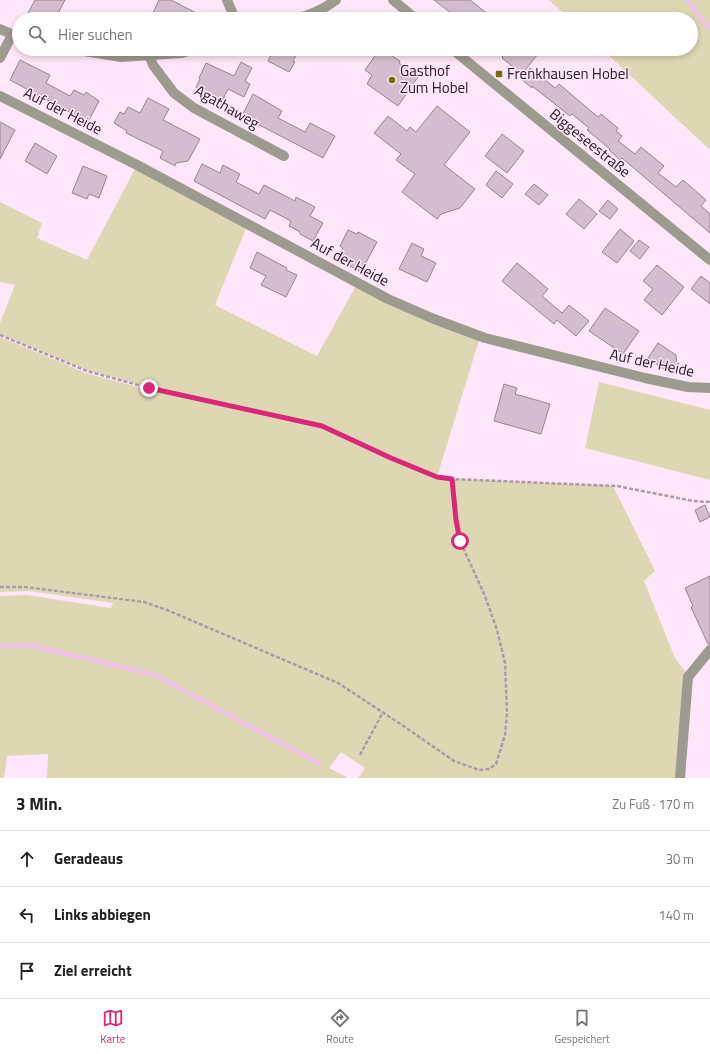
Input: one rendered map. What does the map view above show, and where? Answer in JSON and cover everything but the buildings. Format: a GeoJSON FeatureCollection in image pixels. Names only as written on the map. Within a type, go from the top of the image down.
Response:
{"type":"FeatureCollection","features":[{"type":"Feature","properties":{"kind":"street"},"geometry":{"type":"LineString","coordinates":[[227,0],[232,12]]}},
{"type":"Feature","properties":{"kind":"street"},"geometry":{"type":"LineString","coordinates":[[315,12],[336,0]]}},
{"type":"Feature","properties":{"kind":"street"},"geometry":{"type":"LineString","coordinates":[[393,0],[408,12]]}},
{"type":"Feature","properties":{"kind":"street"},"geometry":{"type":"LineString","coordinates":[[0,29],[12,34]]}},
{"type":"Feature","properties":{"kind":"street"},"geometry":{"type":"LineString","coordinates":[[0,58],[12,42]]}},
{"type":"Feature","properties":{"kind":"street"},"geometry":{"type":"LineString","coordinates":[[115,56],[135,56]]}},
{"type":"Feature","properties":{"kind":"street","name":"Agathaweg"},"geometry":{"type":"LineString","coordinates":[[149,56],[153,65],[174,93],[194,108],[284,156]]}},
{"type":"Feature","properties":{"kind":"street","name":"Biggeseestraße"},"geometry":{"type":"LineString","coordinates":[[461,56],[710,260]]}},
{"type":"Feature","properties":{"kind":"street","name":"Auf der Heide"},"geometry":{"type":"LineString","coordinates":[[0,96],[137,165],[388,299],[434,319],[484,338],[645,378],[688,387],[710,388]]}},
{"type":"Feature","properties":{"kind":"street"},"geometry":{"type":"LineString","coordinates":[[680,778],[688,677],[710,650]]}},
{"type":"Feature","properties":{"kind":"path"},"geometry":{"type":"LineString","coordinates":[[0,335],[87,371],[149,388],[322,426],[391,458],[437,477],[452,479],[617,486],[693,501],[710,502]]}},
{"type":"Feature","properties":{"kind":"path"},"geometry":{"type":"LineString","coordinates":[[0,587],[25,587],[144,602],[167,610],[338,684],[383,712],[454,761],[479,770],[489,769],[496,764],[505,735],[507,713],[505,663],[497,630],[485,596],[460,541],[456,520],[452,479]]}},
{"type":"Feature","properties":{"kind":"path"},"geometry":{"type":"LineString","coordinates":[[360,755],[383,712]]}},
{"type":"Feature","properties":{"kind":"shaded area"},"geometry":{"type":"Polygon","coordinates":[[[549,0],[710,0],[710,150],[609,56],[698,56],[698,12],[562,12],[549,0]]]}},
{"type":"Feature","properties":{"kind":"shaded area"},"geometry":{"type":"Polygon","coordinates":[[[137,165],[247,226],[215,305],[317,356],[357,284],[480,337],[437,477],[452,479],[613,486],[655,571],[644,581],[675,658],[688,675],[678,778],[358,778],[365,768],[341,752],[329,768],[348,778],[47,778],[48,754],[7,756],[4,778],[0,778],[0,596],[27,595],[111,608],[113,603],[29,591],[0,592],[0,337],[86,373],[148,390],[322,428],[391,460],[427,473],[322,425],[149,387],[88,370],[0,334],[0,323],[15,285],[0,282],[0,202],[42,223],[37,238],[87,260],[137,165]]]}},
{"type":"Feature","properties":{"kind":"shaded area"},"geometry":{"type":"Polygon","coordinates":[[[599,382],[710,410],[710,480],[585,448],[599,382]]]}},
{"type":"Feature","properties":{"kind":"waterway"},"geometry":{"type":"LineString","coordinates":[[687,0],[696,12]]}},
{"type":"Feature","properties":{"kind":"waterway"},"geometry":{"type":"LineString","coordinates":[[698,14],[710,30]]}},
{"type":"Feature","properties":{"kind":"waterway"},"geometry":{"type":"LineString","coordinates":[[0,646],[29,645],[155,675],[320,764]]}},
{"type":"Feature","properties":{"kind":"place","name":"Frenkhausen Hobel"},"geometry":{"type":"Point","coordinates":[499,74]}},
{"type":"Feature","properties":{"kind":"place","name":"Gasthof Zum Hobel"},"geometry":{"type":"Point","coordinates":[392,80]}},
{"type":"Feature","properties":{"kind":"route"},"geometry":{"type":"LineString","coordinates":[[149,388],[322,426],[391,458],[437,477],[452,479],[456,520],[460,541]]}}]}
